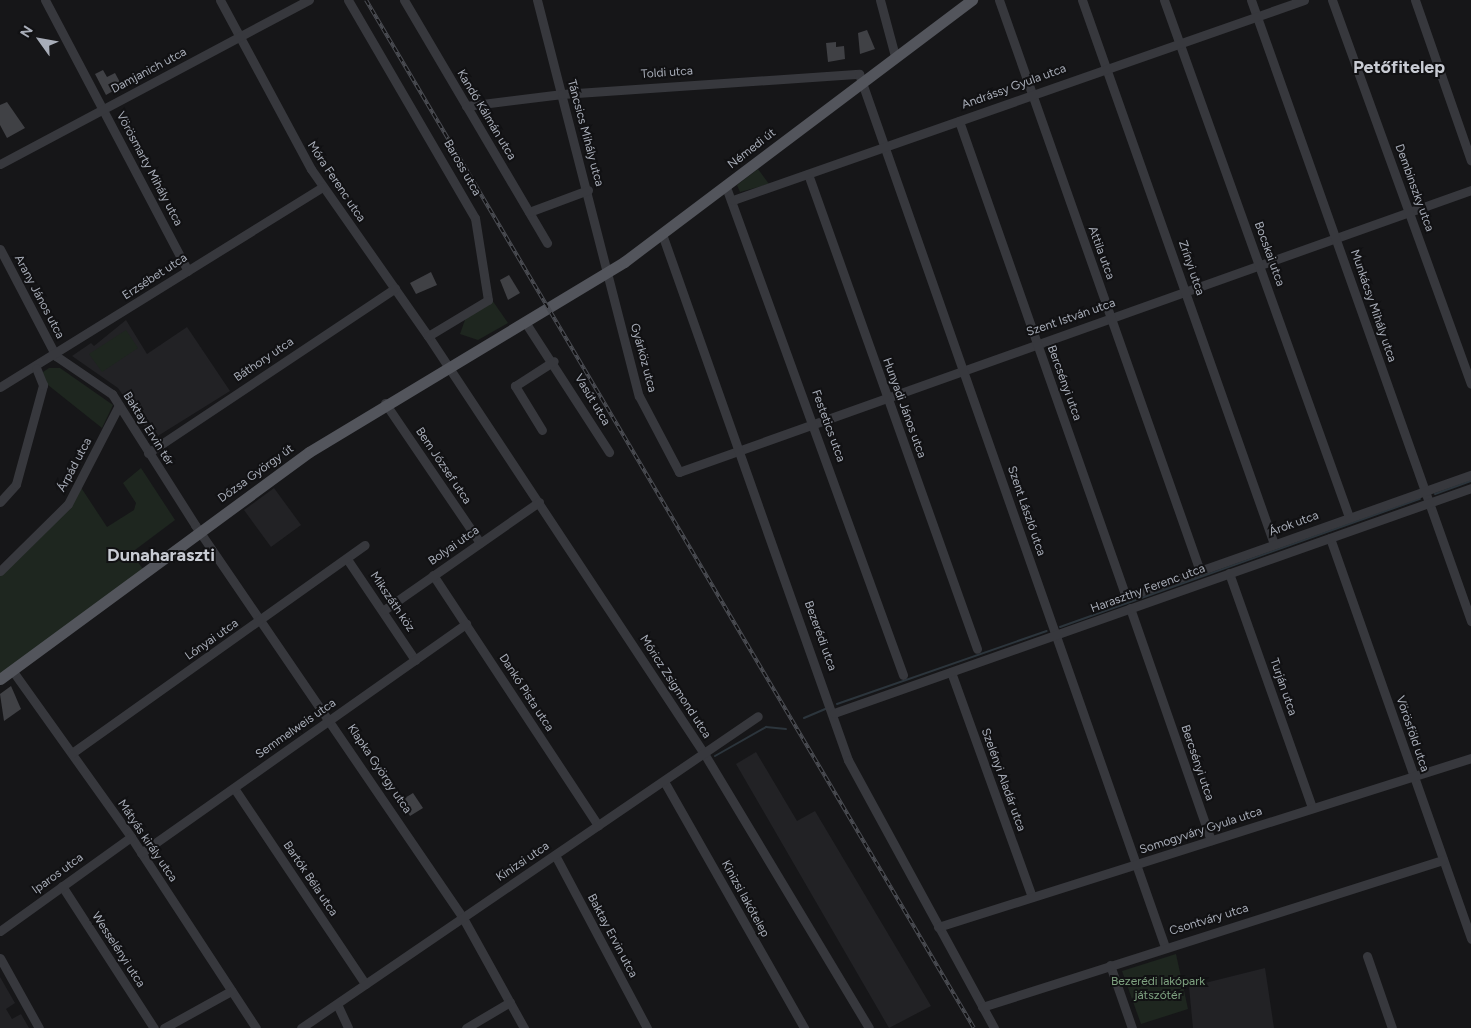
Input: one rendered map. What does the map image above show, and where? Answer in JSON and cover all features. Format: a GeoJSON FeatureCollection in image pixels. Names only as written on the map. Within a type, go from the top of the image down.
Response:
{"type":"FeatureCollection","features":[{"type":"Feature","properties":{"kind":"main road","name":"Némedi út"},"geometry":{"type":"LineString","coordinates":[[543,311],[608,273],[662,234],[972,0]]}},
{"type":"Feature","properties":{"kind":"main road","name":"Dózsa György út"},"geometry":{"type":"LineString","coordinates":[[0,679],[309,452],[385,403],[543,311]]}},
{"type":"Feature","properties":{"kind":"street","name":"Vörösmarty Mihály utca"},"geometry":{"type":"LineString","coordinates":[[45,0],[188,271]]}},
{"type":"Feature","properties":{"kind":"street","name":"Móra Ferenc utca"},"geometry":{"type":"LineString","coordinates":[[220,0],[322,187],[449,366]]}},
{"type":"Feature","properties":{"kind":"street","name":"Damjanich utca"},"geometry":{"type":"LineString","coordinates":[[0,164],[309,0]]}},
{"type":"Feature","properties":{"kind":"street","name":"Baross utca"},"geometry":{"type":"LineString","coordinates":[[348,0],[475,218],[488,300],[428,336]]}},
{"type":"Feature","properties":{"kind":"street","name":"Kandó Kálmán utca"},"geometry":{"type":"LineString","coordinates":[[404,0],[547,243]]}},
{"type":"Feature","properties":{"kind":"street","name":"Táncsics Mihály utca"},"geometry":{"type":"LineString","coordinates":[[537,0],[588,190],[608,273]]}},
{"type":"Feature","properties":{"kind":"street"},"geometry":{"type":"LineString","coordinates":[[880,0],[896,56]]}},
{"type":"Feature","properties":{"kind":"street","name":"Attila utca"},"geometry":{"type":"LineString","coordinates":[[999,0],[1200,571]]}},
{"type":"Feature","properties":{"kind":"street","name":"Zrínyi utca"},"geometry":{"type":"LineString","coordinates":[[1082,0],[1274,544]]}},
{"type":"Feature","properties":{"kind":"street","name":"Bocskai utca"},"geometry":{"type":"LineString","coordinates":[[1164,0],[1350,518]]}},
{"type":"Feature","properties":{"kind":"street","name":"Munkácsy Mihály utca"},"geometry":{"type":"LineString","coordinates":[[1252,0],[1471,621]]}},
{"type":"Feature","properties":{"kind":"street","name":"Andrássy Gyula utca"},"geometry":{"type":"LineString","coordinates":[[733,200],[960,121],[1106,67],[1179,44],[1304,0]]}},
{"type":"Feature","properties":{"kind":"street","name":"Dembinszky utca"},"geometry":{"type":"LineString","coordinates":[[1332,0],[1471,384]]}},
{"type":"Feature","properties":{"kind":"street"},"geometry":{"type":"LineString","coordinates":[[1415,0],[1471,161]]}},
{"type":"Feature","properties":{"kind":"street","name":"Toldi utca"},"geometry":{"type":"LineString","coordinates":[[466,106],[562,94],[857,72],[859,84]]}},
{"type":"Feature","properties":{"kind":"street","name":"Szent László utca"},"geometry":{"type":"LineString","coordinates":[[859,84],[884,148],[963,370],[1165,947]]}},
{"type":"Feature","properties":{"kind":"street","name":"Bercsényi utca"},"geometry":{"type":"LineString","coordinates":[[960,121],[1036,344],[1126,597]]}},
{"type":"Feature","properties":{"kind":"street","name":"Hunyadi János utca"},"geometry":{"type":"LineString","coordinates":[[808,174],[977,649]]}},
{"type":"Feature","properties":{"kind":"street","name":"Erzsébet utca"},"geometry":{"type":"LineString","coordinates":[[0,387],[56,356],[322,187]]}},
{"type":"Feature","properties":{"kind":"street","name":"Festetics utca"},"geometry":{"type":"LineString","coordinates":[[726,187],[733,200],[903,675]]}},
{"type":"Feature","properties":{"kind":"street"},"geometry":{"type":"LineString","coordinates":[[529,212],[588,190]]}},
{"type":"Feature","properties":{"kind":"street","name":"Szent István utca"},"geometry":{"type":"LineString","coordinates":[[680,472],[1471,190]]}},
{"type":"Feature","properties":{"kind":"street","name":"Bezerédi utca"},"geometry":{"type":"LineString","coordinates":[[662,234],[864,796],[994,1028]]}},
{"type":"Feature","properties":{"kind":"street","name":"Arany János utca"},"geometry":{"type":"LineString","coordinates":[[0,250],[56,356]]}},
{"type":"Feature","properties":{"kind":"street","name":"Gyárköz utca"},"geometry":{"type":"LineString","coordinates":[[608,273],[639,396],[680,472]]}},
{"type":"Feature","properties":{"kind":"street","name":"Báthory utca"},"geometry":{"type":"LineString","coordinates":[[148,453],[395,288]]}},
{"type":"Feature","properties":{"kind":"street","name":"Vasút utca"},"geometry":{"type":"LineString","coordinates":[[525,322],[554,361],[608,452]]}},
{"type":"Feature","properties":{"kind":"street","name":"Baktay Ervin tér"},"geometry":{"type":"LineString","coordinates":[[56,356],[112,394],[200,533]]}},
{"type":"Feature","properties":{"kind":"street"},"geometry":{"type":"LineString","coordinates":[[542,430],[515,386],[554,361]]}},
{"type":"Feature","properties":{"kind":"street","name":"Móricz Zsigmond utca"},"geometry":{"type":"LineString","coordinates":[[449,366],[705,754],[869,1028]]}},
{"type":"Feature","properties":{"kind":"street"},"geometry":{"type":"LineString","coordinates":[[0,502],[16,484],[43,385],[36,368]]}},
{"type":"Feature","properties":{"kind":"street","name":"Bem József utca"},"geometry":{"type":"LineString","coordinates":[[385,403],[480,543]]}},
{"type":"Feature","properties":{"kind":"street","name":"Árpád utca"},"geometry":{"type":"LineString","coordinates":[[0,572],[68,504],[119,405]]}},
{"type":"Feature","properties":{"kind":"street","name":"Árok utca"},"geometry":{"type":"LineString","coordinates":[[1126,597],[1471,475]]}},
{"type":"Feature","properties":{"kind":"street","name":"Haraszthy Ferenc utca"},"geometry":{"type":"LineString","coordinates":[[834,713],[1471,488]]}},
{"type":"Feature","properties":{"kind":"street","name":"Bolyai utca"},"geometry":{"type":"LineString","coordinates":[[384,610],[539,502]]}},
{"type":"Feature","properties":{"kind":"street","name":"Klapka György utca"},"geometry":{"type":"LineString","coordinates":[[200,533],[331,720],[463,918],[524,1028]]}},
{"type":"Feature","properties":{"kind":"street","name":"Vörösföld utca"},"geometry":{"type":"LineString","coordinates":[[1330,538],[1471,940]]}},
{"type":"Feature","properties":{"kind":"street","name":"Lónyai utca"},"geometry":{"type":"LineString","coordinates":[[72,753],[365,545]]}},
{"type":"Feature","properties":{"kind":"street","name":"Mikszáth köz"},"geometry":{"type":"LineString","coordinates":[[347,559],[384,610],[415,660]]}},
{"type":"Feature","properties":{"kind":"street","name":"Turján utca"},"geometry":{"type":"LineString","coordinates":[[1229,573],[1312,808]]}},
{"type":"Feature","properties":{"kind":"street","name":"Dankó Pista utca"},"geometry":{"type":"LineString","coordinates":[[433,575],[598,825]]}},
{"type":"Feature","properties":{"kind":"street","name":"Bercsényi utca"},"geometry":{"type":"LineString","coordinates":[[1130,608],[1211,840]]}},
{"type":"Feature","properties":{"kind":"street","name":"Semmelweis utca"},"geometry":{"type":"LineString","coordinates":[[141,854],[466,624]]}},
{"type":"Feature","properties":{"kind":"street","name":"Mátyás király utca"},"geometry":{"type":"LineString","coordinates":[[12,670],[131,838],[256,1028]]}},
{"type":"Feature","properties":{"kind":"street","name":"Szelényi Aladár utca"},"geometry":{"type":"LineString","coordinates":[[951,672],[1032,897]]}},
{"type":"Feature","properties":{"kind":"street","name":"Kinizsi utca"},"geometry":{"type":"LineString","coordinates":[[301,1028],[598,825],[665,783],[758,716]]}},
{"type":"Feature","properties":{"kind":"street","name":"Somogyváry Gyula utca"},"geometry":{"type":"LineString","coordinates":[[938,926],[1471,758]]}},
{"type":"Feature","properties":{"kind":"street","name":"Kinizsi lakótelep"},"geometry":{"type":"LineString","coordinates":[[665,783],[804,1028]]}},
{"type":"Feature","properties":{"kind":"street","name":"Bartók Béla utca"},"geometry":{"type":"LineString","coordinates":[[234,788],[365,984]]}},
{"type":"Feature","properties":{"kind":"street","name":"Iparos utca"},"geometry":{"type":"LineString","coordinates":[[0,931],[131,838]]}},
{"type":"Feature","properties":{"kind":"street","name":"Baktay Ervin utca"},"geometry":{"type":"LineString","coordinates":[[555,855],[647,1028]]}},
{"type":"Feature","properties":{"kind":"street","name":"Csontváry utca"},"geometry":{"type":"LineString","coordinates":[[982,1007],[1165,947],[1443,860]]}},
{"type":"Feature","properties":{"kind":"street","name":"Wesselényi utca"},"geometry":{"type":"LineString","coordinates":[[62,886],[154,1028]]}},
{"type":"Feature","properties":{"kind":"street"},"geometry":{"type":"LineString","coordinates":[[1366,956],[1392,1028]]}},
{"type":"Feature","properties":{"kind":"street"},"geometry":{"type":"LineString","coordinates":[[0,958],[39,1028]]}},
{"type":"Feature","properties":{"kind":"street"},"geometry":{"type":"LineString","coordinates":[[1110,965],[1132,1028]]}},
{"type":"Feature","properties":{"kind":"street"},"geometry":{"type":"LineString","coordinates":[[164,1028],[231,991]]}},
{"type":"Feature","properties":{"kind":"street"},"geometry":{"type":"LineString","coordinates":[[466,1028],[510,1002]]}},
{"type":"Feature","properties":{"kind":"street"},"geometry":{"type":"LineString","coordinates":[[337,1004],[348,1028]]}},
{"type":"Feature","properties":{"kind":"shaded area"},"geometry":{"type":"Polygon","coordinates":[[[126,320],[147,354],[187,327],[230,391],[153,439],[118,388],[72,356],[91,343],[94,346],[126,320]]]}},
{"type":"Feature","properties":{"kind":"shaded area"},"geometry":{"type":"Polygon","coordinates":[[[274,488],[301,525],[271,547],[244,510],[274,488]]]}},
{"type":"Feature","properties":{"kind":"shaded area"},"geometry":{"type":"Polygon","coordinates":[[[756,752],[797,821],[815,811],[931,1006],[889,1028],[736,764],[756,752]]]}},
{"type":"Feature","properties":{"kind":"shaded area"},"geometry":{"type":"Polygon","coordinates":[[[1265,968],[1274,1028],[1193,1028],[1189,987],[1265,968]]]}},
{"type":"Feature","properties":{"kind":"shaded area"},"geometry":{"type":"Polygon","coordinates":[[[0,977],[15,1003],[6,1009],[12,1019],[21,1014],[29,1028],[0,1028],[0,977]]]}},
{"type":"Feature","properties":{"kind":"green space"},"geometry":{"type":"Polygon","coordinates":[[[758,169],[769,184],[740,192],[737,185],[758,169]]]}},
{"type":"Feature","properties":{"kind":"green space"},"geometry":{"type":"Polygon","coordinates":[[[492,300],[508,323],[478,340],[460,334],[466,317],[492,300]]]}},
{"type":"Feature","properties":{"kind":"green space"},"geometry":{"type":"Polygon","coordinates":[[[126,330],[138,348],[102,372],[89,354],[126,330]]]}},
{"type":"Feature","properties":{"kind":"green space"},"geometry":{"type":"Polygon","coordinates":[[[49,368],[60,368],[113,405],[102,428],[48,385],[40,374],[49,368]]]}},
{"type":"Feature","properties":{"kind":"green space"},"geometry":{"type":"Polygon","coordinates":[[[141,468],[175,520],[131,553],[146,573],[0,684],[0,571],[80,486],[107,527],[134,510],[136,503],[123,483],[141,468]]]}},
{"type":"Feature","properties":{"kind":"green space","name":"Bezerédi lakópark játszótér"},"geometry":{"type":"Polygon","coordinates":[[[1176,954],[1188,1009],[1141,1024],[1122,971],[1176,954]]]}},
{"type":"Feature","properties":{"kind":"building"},"geometry":{"type":"Polygon","coordinates":[[[867,30],[875,49],[860,54],[858,33],[867,30]]]}},
{"type":"Feature","properties":{"kind":"building"},"geometry":{"type":"Polygon","coordinates":[[[836,42],[836,47],[844,46],[845,59],[828,62],[826,43],[836,42]]]}},
{"type":"Feature","properties":{"kind":"building"},"geometry":{"type":"Polygon","coordinates":[[[103,70],[107,77],[115,73],[122,86],[106,95],[95,74],[103,70]]]}},
{"type":"Feature","properties":{"kind":"building"},"geometry":{"type":"Polygon","coordinates":[[[7,102],[25,128],[7,138],[0,125],[0,105],[7,102]]]}},
{"type":"Feature","properties":{"kind":"building"},"geometry":{"type":"Polygon","coordinates":[[[431,272],[437,285],[416,294],[410,283],[431,272]]]}},
{"type":"Feature","properties":{"kind":"building"},"geometry":{"type":"Polygon","coordinates":[[[509,275],[520,293],[508,300],[500,280],[509,275]]]}},
{"type":"Feature","properties":{"kind":"building"},"geometry":{"type":"Polygon","coordinates":[[[11,686],[21,709],[4,721],[0,694],[11,686]]]}},
{"type":"Feature","properties":{"kind":"building"},"geometry":{"type":"Polygon","coordinates":[[[413,793],[423,808],[410,816],[400,801],[413,793]]]}},
{"type":"Feature","properties":{"kind":"waterway"},"geometry":{"type":"LineString","coordinates":[[1435,494],[1471,481]]}},
{"type":"Feature","properties":{"kind":"waterway"},"geometry":{"type":"LineString","coordinates":[[1060,627],[1420,499]]}},
{"type":"Feature","properties":{"kind":"waterway"},"geometry":{"type":"LineString","coordinates":[[837,704],[1047,631]]}},
{"type":"Feature","properties":{"kind":"waterway"},"geometry":{"type":"LineString","coordinates":[[804,718],[827,708]]}},
{"type":"Feature","properties":{"kind":"waterway"},"geometry":{"type":"LineString","coordinates":[[715,756],[766,727],[786,729]]}},
{"type":"Feature","properties":{"kind":"railway"},"geometry":{"type":"LineString","coordinates":[[366,0],[974,1028]]}},
{"type":"Feature","properties":{"kind":"district","name":"Petőfitelep"},"geometry":{"type":"Point","coordinates":[1399,67]}},
{"type":"Feature","properties":{"kind":"district","name":"Dunaharaszti"},"geometry":{"type":"Point","coordinates":[161,555]}}]}
